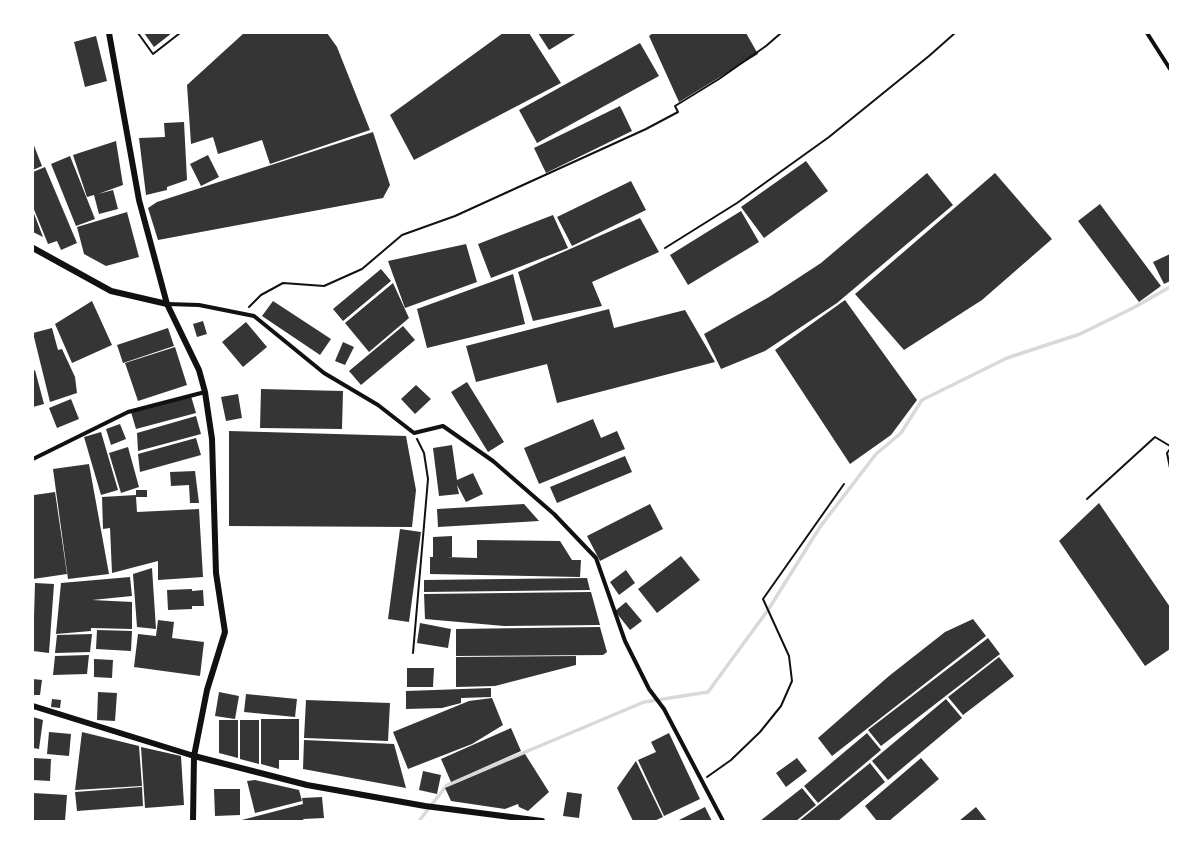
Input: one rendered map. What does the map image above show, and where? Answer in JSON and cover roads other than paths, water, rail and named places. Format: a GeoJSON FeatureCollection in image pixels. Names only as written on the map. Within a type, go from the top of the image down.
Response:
{"type":"FeatureCollection","features":[{"type":"Feature","properties":{"kind":"street"},"geometry":{"type":"LineString","coordinates":[[109,33],[139,200],[166,304],[199,370],[205,392],[212,439],[216,573],[226,632],[208,690],[194,756],[193,821]]}},
{"type":"Feature","properties":{"kind":"street"},"geometry":{"type":"LineString","coordinates":[[1147,33],[1170,69]]}},
{"type":"Feature","properties":{"kind":"street"},"geometry":{"type":"LineString","coordinates":[[33,248],[111,291],[166,304],[199,305],[254,316],[324,373],[378,405],[414,433],[443,426],[493,461],[554,514],[596,558],[625,641],[649,688],[664,709],[723,821]]}},
{"type":"Feature","properties":{"kind":"street"},"geometry":{"type":"LineString","coordinates":[[33,459],[128,412],[205,392]]}},
{"type":"Feature","properties":{"kind":"street"},"geometry":{"type":"LineString","coordinates":[[33,706],[194,756],[307,785],[425,806],[542,821]]}},
{"type":"Feature","properties":{"kind":"waterway"},"geometry":{"type":"LineString","coordinates":[[419,821],[447,785],[644,702],[708,692],[768,610],[820,527],[876,454],[901,433],[922,400],[1007,358],[1080,334],[1133,308],[1170,287]]}}]}
